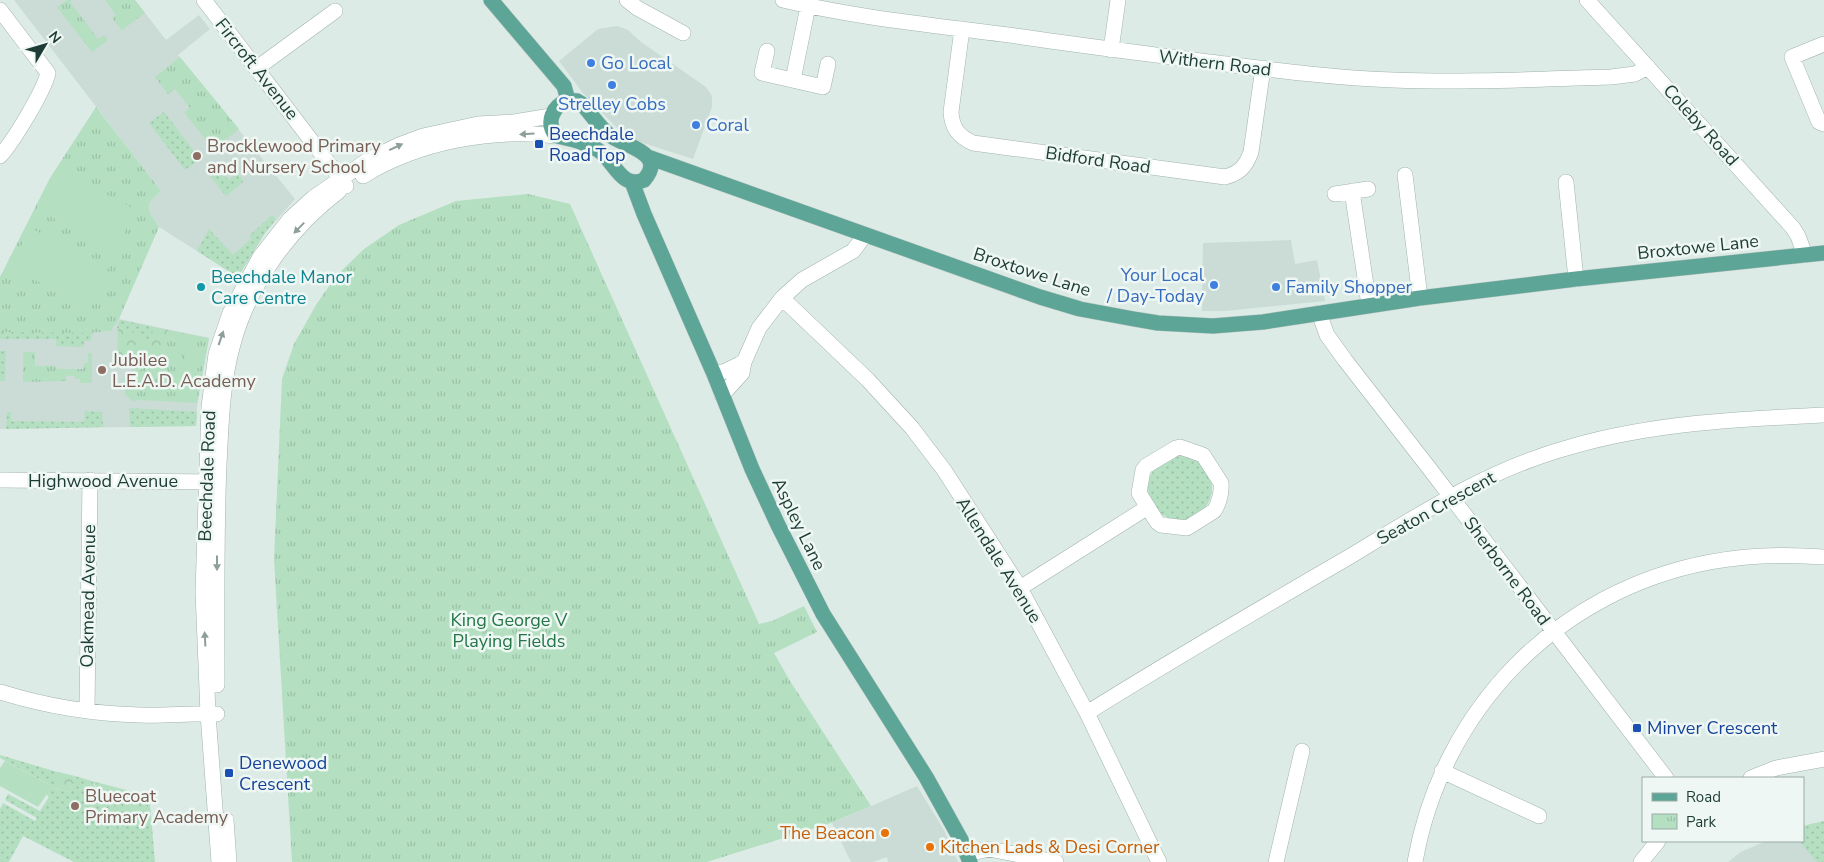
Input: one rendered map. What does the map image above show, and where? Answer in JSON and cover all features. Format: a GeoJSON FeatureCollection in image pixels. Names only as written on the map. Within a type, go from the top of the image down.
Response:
{"type":"FeatureCollection","features":[{"type":"Feature","properties":{"kind":"main road"},"geometry":{"type":"LineString","coordinates":[[490,0],[564,86],[568,100],[560,103],[551,116],[551,128],[556,136],[587,144],[600,152],[624,180],[632,182],[640,182],[646,177],[650,166],[648,157]]}},
{"type":"Feature","properties":{"kind":"main road","name":"Broxtowe Lane"},"geometry":{"type":"LineString","coordinates":[[568,100],[577,101],[582,104],[609,135],[637,148],[648,157],[1040,297],[1080,309],[1158,323],[1213,326],[1263,322],[1420,298],[1576,279],[1824,253]]}},
{"type":"Feature","properties":{"kind":"main road","name":"Aspley Lane"},"geometry":{"type":"LineString","coordinates":[[632,182],[756,477],[823,614],[926,777],[969,858]]}},
{"type":"Feature","properties":{"kind":"street","name":"Fircroft Avenue"},"geometry":{"type":"LineString","coordinates":[[204,0],[344,182]]}},
{"type":"Feature","properties":{"kind":"street"},"geometry":{"type":"LineString","coordinates":[[627,0],[636,8],[683,33]]}},
{"type":"Feature","properties":{"kind":"street","name":"Withern Road"},"geometry":{"type":"LineString","coordinates":[[783,0],[872,17],[1111,50],[1385,80],[1610,77],[1636,74],[1648,67]]}},
{"type":"Feature","properties":{"kind":"street"},"geometry":{"type":"LineString","coordinates":[[1111,50],[1118,0]]}},
{"type":"Feature","properties":{"kind":"street","name":"Coleby Road"},"geometry":{"type":"LineString","coordinates":[[1588,0],[1793,228],[1806,255]]}},
{"type":"Feature","properties":{"kind":"street"},"geometry":{"type":"LineString","coordinates":[[793,80],[808,6]]}},
{"type":"Feature","properties":{"kind":"street"},"geometry":{"type":"LineString","coordinates":[[0,10],[48,73],[44,87],[0,156]]}},
{"type":"Feature","properties":{"kind":"street"},"geometry":{"type":"LineString","coordinates":[[257,68],[335,11]]}},
{"type":"Feature","properties":{"kind":"street","name":"Bidford Road"},"geometry":{"type":"LineString","coordinates":[[962,29],[951,122],[956,132],[963,138],[973,143],[1157,168],[1225,176],[1235,174],[1242,169],[1248,162],[1251,152],[1263,68]]}},
{"type":"Feature","properties":{"kind":"street"},"geometry":{"type":"LineString","coordinates":[[1824,44],[1792,57],[1819,122],[1824,124]]}},
{"type":"Feature","properties":{"kind":"street"},"geometry":{"type":"LineString","coordinates":[[767,51],[762,73],[823,87],[828,64]]}},
{"type":"Feature","properties":{"kind":"street","name":"Beechdale Road"},"geometry":{"type":"LineString","coordinates":[[229,862],[213,714],[203,592],[212,482],[225,381],[233,344],[244,313],[256,288],[290,238],[368,160],[423,136],[478,124],[514,122],[551,116]]}},
{"type":"Feature","properties":{"kind":"street","name":"Beechdale Road"},"geometry":{"type":"LineString","coordinates":[[344,182],[420,150],[446,142],[475,137],[532,133],[556,136]]}},
{"type":"Feature","properties":{"kind":"street"},"geometry":{"type":"LineString","coordinates":[[1405,175],[1420,298]]}},
{"type":"Feature","properties":{"kind":"street"},"geometry":{"type":"LineString","coordinates":[[1566,182],[1576,279]]}},
{"type":"Feature","properties":{"kind":"street"},"geometry":{"type":"LineString","coordinates":[[1335,194],[1368,188]]}},
{"type":"Feature","properties":{"kind":"street"},"geometry":{"type":"LineString","coordinates":[[1352,191],[1370,305]]}},
{"type":"Feature","properties":{"kind":"street"},"geometry":{"type":"LineString","coordinates":[[722,395],[742,373],[744,362],[760,328],[782,298],[802,280],[853,251],[865,235]]}},
{"type":"Feature","properties":{"kind":"street","name":"Allendale Avenue"},"geometry":{"type":"LineString","coordinates":[[782,298],[868,380],[912,428],[944,470],[1020,588],[1087,713],[1159,862]]}},
{"type":"Feature","properties":{"kind":"street","name":"Sherborne Road"},"geometry":{"type":"LineString","coordinates":[[1319,313],[1327,335],[1345,360],[1665,777]]}},
{"type":"Feature","properties":{"kind":"street"},"geometry":{"type":"LineString","coordinates":[[714,374],[726,371],[744,362]]}},
{"type":"Feature","properties":{"kind":"street","name":"Seaton Crescent"},"geometry":{"type":"LineString","coordinates":[[1087,713],[1450,496],[1487,477],[1571,446],[1660,428],[1742,419],[1824,415]]}},
{"type":"Feature","properties":{"kind":"street"},"geometry":{"type":"LineString","coordinates":[[1180,447],[1203,455],[1221,483],[1217,507],[1187,528],[1161,525],[1148,507],[1139,492],[1143,470],[1146,466],[1176,448],[1180,447]]}},
{"type":"Feature","properties":{"kind":"street","name":"Highwood Avenue"},"geometry":{"type":"LineString","coordinates":[[0,480],[212,482]]}},
{"type":"Feature","properties":{"kind":"street","name":"Oakmead Avenue"},"geometry":{"type":"LineString","coordinates":[[87,711],[90,480]]}},
{"type":"Feature","properties":{"kind":"street"},"geometry":{"type":"LineString","coordinates":[[1020,588],[1148,507]]}},
{"type":"Feature","properties":{"kind":"street"},"geometry":{"type":"LineString","coordinates":[[1415,862],[1428,809],[1442,771],[1459,740],[1487,698],[1525,655],[1553,631],[1584,611],[1616,594],[1642,582],[1691,567],[1710,562],[1756,556],[1824,557]]}},
{"type":"Feature","properties":{"kind":"street"},"geometry":{"type":"LineString","coordinates":[[0,692],[26,700],[87,711],[142,715],[213,714]]}},
{"type":"Feature","properties":{"kind":"street","name":"Beechdale Road"},"geometry":{"type":"LineString","coordinates":[[213,714],[218,862]]}},
{"type":"Feature","properties":{"kind":"street"},"geometry":{"type":"LineString","coordinates":[[1276,862],[1302,751]]}},
{"type":"Feature","properties":{"kind":"street"},"geometry":{"type":"LineString","coordinates":[[1754,777],[1776,768],[1824,759]]}},
{"type":"Feature","properties":{"kind":"street"},"geometry":{"type":"LineString","coordinates":[[1442,771],[1539,816]]}},
{"type":"Feature","properties":{"kind":"street"},"geometry":{"type":"LineString","coordinates":[[1641,862],[1657,842]]}},
{"type":"Feature","properties":{"kind":"street"},"geometry":{"type":"LineString","coordinates":[[969,858],[989,849],[1056,862]]}},
{"type":"Feature","properties":{"kind":"shaded area","name":"Brocklewood Primary and Nursery School"},"geometry":{"type":"Polygon","coordinates":[[[14,0],[135,0],[166,40],[199,15],[210,29],[178,55],[295,199],[265,233],[238,277],[159,227],[150,213],[149,203],[161,191],[14,0]]]}},
{"type":"Feature","properties":{"kind":"shaded area"},"geometry":{"type":"Polygon","coordinates":[[[617,26],[628,30],[641,42],[706,87],[712,96],[712,107],[693,159],[640,142],[619,130],[583,93],[559,61],[598,29],[617,26]]]}},
{"type":"Feature","properties":{"kind":"shaded area"},"geometry":{"type":"Polygon","coordinates":[[[1291,240],[1295,264],[1317,260],[1325,301],[1225,311],[1202,311],[1203,243],[1291,240]]]}},
{"type":"Feature","properties":{"kind":"shaded area","name":"Jubilee L.E.A.D. Academy"},"geometry":{"type":"Polygon","coordinates":[[[119,319],[209,338],[197,407],[196,426],[0,429],[0,332],[90,333],[111,331],[119,319]]]}},
{"type":"Feature","properties":{"kind":"shaded area"},"geometry":{"type":"Polygon","coordinates":[[[917,786],[944,830],[958,862],[888,862],[887,857],[873,862],[851,862],[832,823],[917,786]]]}},
{"type":"Feature","properties":{"kind":"shaded area"},"geometry":{"type":"Polygon","coordinates":[[[1824,821],[1824,862],[1728,862],[1741,852],[1764,842],[1804,842],[1804,826],[1824,821]]]}},
{"type":"Feature","properties":{"kind":"green space"},"geometry":{"type":"Polygon","coordinates":[[[67,0],[72,0],[70,2],[98,39],[104,35],[108,40],[92,52],[57,7],[67,0]]]}},
{"type":"Feature","properties":{"kind":"green space"},"geometry":{"type":"Polygon","coordinates":[[[105,0],[135,0],[145,13],[122,30],[112,18],[116,15],[105,0]]]}},
{"type":"Feature","properties":{"kind":"green space"},"geometry":{"type":"Polygon","coordinates":[[[180,57],[239,129],[213,149],[184,112],[190,108],[175,89],[168,94],[155,77],[180,57]]]}},
{"type":"Feature","properties":{"kind":"green space"},"geometry":{"type":"Polygon","coordinates":[[[96,107],[161,191],[149,203],[150,213],[159,227],[119,319],[111,331],[90,333],[0,332],[0,277],[50,178],[96,107]]]}},
{"type":"Feature","properties":{"kind":"green space"},"geometry":{"type":"Polygon","coordinates":[[[164,112],[200,159],[185,170],[149,123],[164,112]]]}},
{"type":"Feature","properties":{"kind":"green space"},"geometry":{"type":"Polygon","coordinates":[[[218,168],[229,180],[237,173],[244,181],[226,196],[209,175],[218,168]]]}},
{"type":"Feature","properties":{"kind":"green space"},"geometry":{"type":"Polygon","coordinates":[[[58,169],[136,210],[115,251],[37,209],[58,169]]]}},
{"type":"Feature","properties":{"kind":"green space","name":"King George V Playing Fields"},"geometry":{"type":"Polygon","coordinates":[[[528,194],[570,204],[759,624],[772,621],[804,606],[817,632],[774,653],[871,806],[831,823],[707,862],[292,862],[274,559],[282,379],[294,344],[316,305],[336,276],[364,249],[399,225],[456,201],[528,194]]]}},
{"type":"Feature","properties":{"kind":"green space"},"geometry":{"type":"Polygon","coordinates":[[[272,215],[276,219],[265,233],[238,277],[197,251],[209,229],[233,255],[251,239],[249,236],[272,215]]]}},
{"type":"Feature","properties":{"kind":"green space"},"geometry":{"type":"Polygon","coordinates":[[[30,228],[109,266],[90,307],[10,268],[30,228]]]}},
{"type":"Feature","properties":{"kind":"green space"},"geometry":{"type":"Polygon","coordinates":[[[120,320],[154,327],[151,339],[146,340],[124,328],[118,329],[120,320]]]}},
{"type":"Feature","properties":{"kind":"green space"},"geometry":{"type":"Polygon","coordinates":[[[154,327],[168,330],[165,348],[158,356],[137,396],[140,400],[132,401],[125,394],[124,378],[140,364],[133,355],[124,362],[117,358],[118,329],[124,328],[146,340],[151,339],[154,327]]]}},
{"type":"Feature","properties":{"kind":"green space"},"geometry":{"type":"Polygon","coordinates":[[[168,330],[209,338],[197,403],[140,400],[133,388],[132,377],[165,348],[168,330]]]}},
{"type":"Feature","properties":{"kind":"green space"},"geometry":{"type":"Polygon","coordinates":[[[0,332],[92,332],[91,341],[84,341],[84,347],[56,346],[56,339],[0,339],[0,332]]]}},
{"type":"Feature","properties":{"kind":"green space"},"geometry":{"type":"Polygon","coordinates":[[[188,347],[203,351],[194,379],[180,375],[188,347]]]}},
{"type":"Feature","properties":{"kind":"green space"},"geometry":{"type":"Polygon","coordinates":[[[0,351],[6,351],[5,381],[0,381],[0,351]]]}},
{"type":"Feature","properties":{"kind":"green space"},"geometry":{"type":"Polygon","coordinates":[[[23,352],[35,352],[35,366],[56,366],[57,369],[83,369],[84,363],[88,363],[88,353],[92,353],[92,383],[80,383],[80,379],[75,379],[75,376],[66,376],[66,381],[23,382],[23,352]]]}},
{"type":"Feature","properties":{"kind":"green space"},"geometry":{"type":"Polygon","coordinates":[[[129,408],[197,412],[196,426],[130,427],[129,408]]]}},
{"type":"Feature","properties":{"kind":"green space"},"geometry":{"type":"Polygon","coordinates":[[[85,411],[102,412],[103,427],[6,429],[7,412],[11,412],[11,421],[84,422],[85,411]]]}},
{"type":"Feature","properties":{"kind":"green space"},"geometry":{"type":"Polygon","coordinates":[[[1180,456],[1192,459],[1203,465],[1209,476],[1212,488],[1209,500],[1203,511],[1192,517],[1180,520],[1168,517],[1157,511],[1151,500],[1148,488],[1151,476],[1157,465],[1168,459],[1180,456]]]}},
{"type":"Feature","properties":{"kind":"green space","name":"Bluecoat Primary Academy"},"geometry":{"type":"Polygon","coordinates":[[[0,755],[54,771],[54,788],[70,792],[75,776],[92,781],[95,787],[131,808],[139,815],[151,815],[155,862],[74,862],[23,836],[9,862],[0,862],[0,809],[3,803],[35,821],[37,818],[5,800],[8,794],[40,811],[49,797],[45,793],[50,785],[0,758],[0,755]]]}},
{"type":"Feature","properties":{"kind":"green space"},"geometry":{"type":"Polygon","coordinates":[[[5,761],[50,785],[47,794],[38,807],[0,786],[0,768],[5,761]]]}},
{"type":"Feature","properties":{"kind":"green space"},"geometry":{"type":"Polygon","coordinates":[[[54,771],[75,776],[70,792],[54,788],[54,771]]]}},
{"type":"Feature","properties":{"kind":"green space"},"geometry":{"type":"Polygon","coordinates":[[[92,781],[149,796],[151,815],[139,815],[131,808],[120,811],[102,795],[92,781]]]}},
{"type":"Feature","properties":{"kind":"green space"},"geometry":{"type":"Polygon","coordinates":[[[1824,821],[1824,862],[1817,862],[1800,842],[1804,842],[1804,826],[1824,821]]]}},
{"type":"Feature","properties":{"kind":"place","name":"Go Local"},"geometry":{"type":"Point","coordinates":[591,63]}},
{"type":"Feature","properties":{"kind":"place","name":"Strelley Cobs"},"geometry":{"type":"Point","coordinates":[612,85]}},
{"type":"Feature","properties":{"kind":"place","name":"Coral"},"geometry":{"type":"Point","coordinates":[696,125]}},
{"type":"Feature","properties":{"kind":"place","name":"Beechdale Road Top"},"geometry":{"type":"Point","coordinates":[539,144]}},
{"type":"Feature","properties":{"kind":"place","name":"Brocklewood Primary and Nursery School"},"geometry":{"type":"Point","coordinates":[197,156]}},
{"type":"Feature","properties":{"kind":"place","name":"Your Local / Day-Today"},"geometry":{"type":"Point","coordinates":[1214,285]}},
{"type":"Feature","properties":{"kind":"place","name":"Beechdale Manor Care Centre"},"geometry":{"type":"Point","coordinates":[201,287]}},
{"type":"Feature","properties":{"kind":"place","name":"Family Shopper"},"geometry":{"type":"Point","coordinates":[1276,287]}},
{"type":"Feature","properties":{"kind":"place","name":"Jubilee L.E.A.D. Academy"},"geometry":{"type":"Point","coordinates":[102,370]}},
{"type":"Feature","properties":{"kind":"place","name":"Minver Crescent"},"geometry":{"type":"Point","coordinates":[1637,728]}},
{"type":"Feature","properties":{"kind":"place","name":"Denewood Crescent"},"geometry":{"type":"Point","coordinates":[229,773]}},
{"type":"Feature","properties":{"kind":"place","name":"Bluecoat Primary Academy"},"geometry":{"type":"Point","coordinates":[75,806]}},
{"type":"Feature","properties":{"kind":"place","name":"The Beacon"},"geometry":{"type":"Point","coordinates":[885,833]}},
{"type":"Feature","properties":{"kind":"place","name":"Kitchen Lads & Desi Corner"},"geometry":{"type":"Point","coordinates":[930,847]}}]}
